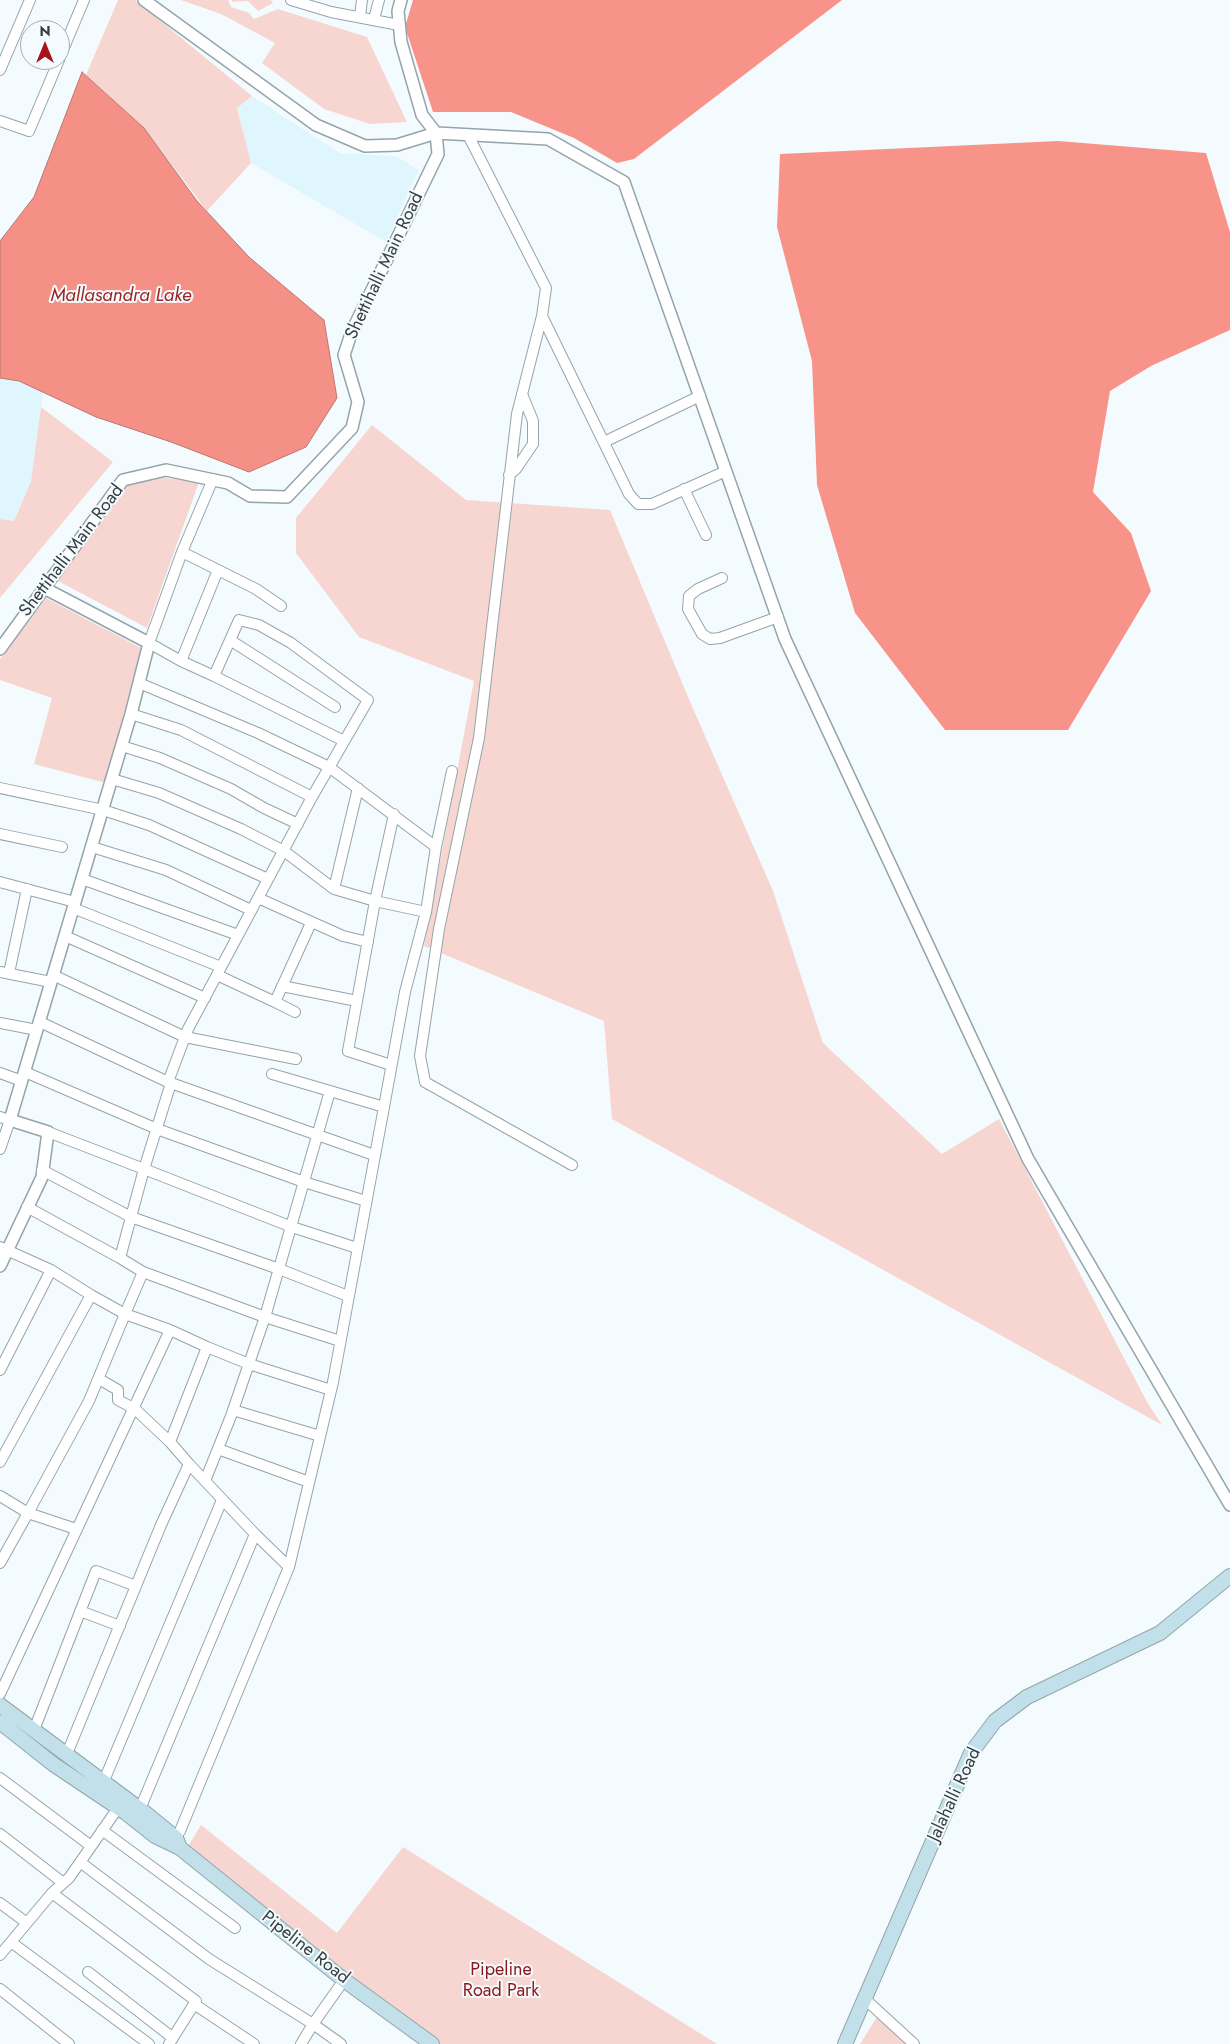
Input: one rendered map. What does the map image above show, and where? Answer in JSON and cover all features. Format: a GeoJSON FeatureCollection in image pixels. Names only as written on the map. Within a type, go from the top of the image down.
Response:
{"type":"FeatureCollection","features":[{"type":"Feature","properties":{"kind":"main road","name":"Jalahalli Road"},"geometry":{"type":"LineString","coordinates":[[845,2044],[971,1753],[995,1721],[1027,1697],[1160,1632],[1230,1576]]}},
{"type":"Feature","properties":{"kind":"main road","name":"Pipeline Road"},"geometry":{"type":"LineString","coordinates":[[0,1705],[140,1810],[175,1844],[344,1980],[429,2043]]}},
{"type":"Feature","properties":{"kind":"main road","name":"Pipeline Road"},"geometry":{"type":"LineString","coordinates":[[0,1722],[53,1764],[175,1844]]}},
{"type":"Feature","properties":{"kind":"street"},"geometry":{"type":"LineString","coordinates":[[0,70],[30,0]]}},
{"type":"Feature","properties":{"kind":"street"},"geometry":{"type":"LineString","coordinates":[[70,33],[84,0]]}},
{"type":"Feature","properties":{"kind":"street"},"geometry":{"type":"LineString","coordinates":[[144,0],[316,125],[366,146],[397,145],[436,133],[548,139],[624,182],[786,639],[1028,1159],[1230,1505]]}},
{"type":"Feature","properties":{"kind":"street"},"geometry":{"type":"LineString","coordinates":[[291,0],[326,11],[399,25]]}},
{"type":"Feature","properties":{"kind":"street"},"geometry":{"type":"LineString","coordinates":[[360,16],[362,0]]}},
{"type":"Feature","properties":{"kind":"street"},"geometry":{"type":"LineString","coordinates":[[374,19],[379,0]]}},
{"type":"Feature","properties":{"kind":"street"},"geometry":{"type":"LineString","coordinates":[[401,0],[398,11],[401,42],[422,115],[436,133]]}},
{"type":"Feature","properties":{"kind":"street"},"geometry":{"type":"LineString","coordinates":[[0,121],[29,130],[54,70]]}},
{"type":"Feature","properties":{"kind":"street","name":"Shettihalli Main Road"},"geometry":{"type":"LineString","coordinates":[[0,649],[122,480],[166,470],[228,483],[250,496],[286,497],[352,428],[358,402],[344,355],[352,331],[438,154],[436,133]]}},
{"type":"Feature","properties":{"kind":"street"},"geometry":{"type":"LineString","coordinates":[[468,134],[546,288],[542,316],[517,414],[479,738],[439,929],[420,1056],[425,1082],[572,1165]]}},
{"type":"Feature","properties":{"kind":"street"},"geometry":{"type":"LineString","coordinates":[[542,316],[629,494],[638,504],[652,504],[726,471]]}},
{"type":"Feature","properties":{"kind":"street"},"geometry":{"type":"LineString","coordinates":[[509,475],[516,469],[533,444],[533,421],[522,394]]}},
{"type":"Feature","properties":{"kind":"street"},"geometry":{"type":"LineString","coordinates":[[604,442],[700,396]]}},
{"type":"Feature","properties":{"kind":"street"},"geometry":{"type":"LineString","coordinates":[[0,1148],[5,1118],[23,1076],[122,746],[149,643],[182,552],[213,479]]}},
{"type":"Feature","properties":{"kind":"street"},"geometry":{"type":"LineString","coordinates":[[684,490],[706,535]]}},
{"type":"Feature","properties":{"kind":"street"},"geometry":{"type":"LineString","coordinates":[[182,552],[256,589],[281,606]]}},
{"type":"Feature","properties":{"kind":"street"},"geometry":{"type":"LineString","coordinates":[[182,661],[218,570]]}},
{"type":"Feature","properties":{"kind":"street"},"geometry":{"type":"LineString","coordinates":[[722,578],[698,589],[689,596],[688,609],[702,634],[710,639],[720,638],[778,617]]}},
{"type":"Feature","properties":{"kind":"street"},"geometry":{"type":"LineString","coordinates":[[44,588],[182,661],[344,741]]}},
{"type":"Feature","properties":{"kind":"street"},"geometry":{"type":"LineString","coordinates":[[120,1258],[169,1082],[185,1037],[312,797],[368,700],[298,648],[259,625],[239,620],[214,676]]}},
{"type":"Feature","properties":{"kind":"street"},"geometry":{"type":"LineString","coordinates":[[230,640],[335,707]]}},
{"type":"Feature","properties":{"kind":"street"},"geometry":{"type":"LineString","coordinates":[[139,684],[258,732],[329,767],[394,814],[436,848]]}},
{"type":"Feature","properties":{"kind":"street"},"geometry":{"type":"LineString","coordinates":[[131,714],[182,730],[312,797]]}},
{"type":"Feature","properties":{"kind":"street"},"geometry":{"type":"LineString","coordinates":[[122,746],[160,758],[214,781],[298,824]]}},
{"type":"Feature","properties":{"kind":"street"},"geometry":{"type":"LineString","coordinates":[[175,1844],[289,1566],[331,1390],[405,992],[426,912],[436,848],[452,771]]}},
{"type":"Feature","properties":{"kind":"street"},"geometry":{"type":"LineString","coordinates":[[112,779],[159,793],[241,829],[284,851],[334,889],[375,901],[426,912]]}},
{"type":"Feature","properties":{"kind":"street"},"geometry":{"type":"LineString","coordinates":[[0,788],[102,810],[149,825],[268,879]]}},
{"type":"Feature","properties":{"kind":"street"},"geometry":{"type":"LineString","coordinates":[[334,889],[358,788]]}},
{"type":"Feature","properties":{"kind":"street"},"geometry":{"type":"LineString","coordinates":[[391,1065],[348,1051],[375,901],[394,814]]}},
{"type":"Feature","properties":{"kind":"street"},"geometry":{"type":"LineString","coordinates":[[0,834],[62,848]]}},
{"type":"Feature","properties":{"kind":"street"},"geometry":{"type":"LineString","coordinates":[[92,847],[166,870],[252,910]]}},
{"type":"Feature","properties":{"kind":"street"},"geometry":{"type":"LineString","coordinates":[[82,879],[238,935]]}},
{"type":"Feature","properties":{"kind":"street"},"geometry":{"type":"LineString","coordinates":[[0,882],[74,905],[219,971],[295,1012]]}},
{"type":"Feature","properties":{"kind":"street"},"geometry":{"type":"LineString","coordinates":[[27,889],[5,972],[52,979],[185,1037],[296,1059]]}},
{"type":"Feature","properties":{"kind":"street"},"geometry":{"type":"LineString","coordinates":[[258,898],[343,936],[368,942]]}},
{"type":"Feature","properties":{"kind":"street"},"geometry":{"type":"LineString","coordinates":[[275,1002],[311,923]]}},
{"type":"Feature","properties":{"kind":"street"},"geometry":{"type":"LineString","coordinates":[[65,936],[205,998]]}},
{"type":"Feature","properties":{"kind":"street"},"geometry":{"type":"LineString","coordinates":[[282,986],[357,1001]]}},
{"type":"Feature","properties":{"kind":"street"},"geometry":{"type":"LineString","coordinates":[[0,1022],[38,1026],[169,1082],[374,1155]]}},
{"type":"Feature","properties":{"kind":"street"},"geometry":{"type":"LineString","coordinates":[[0,1073],[23,1076],[157,1129],[304,1182],[366,1201]]}},
{"type":"Feature","properties":{"kind":"street"},"geometry":{"type":"LineString","coordinates":[[272,1074],[384,1107]]}},
{"type":"Feature","properties":{"kind":"street"},"geometry":{"type":"LineString","coordinates":[[205,1481],[234,1410],[265,1317],[330,1091]]}},
{"type":"Feature","properties":{"kind":"street"},"geometry":{"type":"LineString","coordinates":[[5,1118],[48,1132],[292,1227],[357,1248]]}},
{"type":"Feature","properties":{"kind":"street"},"geometry":{"type":"LineString","coordinates":[[0,1266],[3,1249],[27,1207],[42,1170],[48,1132]]}},
{"type":"Feature","properties":{"kind":"street"},"geometry":{"type":"LineString","coordinates":[[42,1170],[131,1217],[279,1269],[348,1296]]}},
{"type":"Feature","properties":{"kind":"street"},"geometry":{"type":"LineString","coordinates":[[27,1207],[143,1272],[265,1317],[340,1341]]}},
{"type":"Feature","properties":{"kind":"street"},"geometry":{"type":"LineString","coordinates":[[3,1249],[51,1270],[126,1314],[170,1330],[249,1364],[331,1390]]}},
{"type":"Feature","properties":{"kind":"street"},"geometry":{"type":"LineString","coordinates":[[0,1370],[51,1270]]}},
{"type":"Feature","properties":{"kind":"street"},"geometry":{"type":"LineString","coordinates":[[0,1563],[89,1401],[143,1272]]}},
{"type":"Feature","properties":{"kind":"street"},"geometry":{"type":"LineString","coordinates":[[0,1462],[91,1295]]}},
{"type":"Feature","properties":{"kind":"street"},"geometry":{"type":"LineString","coordinates":[[0,1694],[76,1529],[135,1409],[170,1330]]}},
{"type":"Feature","properties":{"kind":"street"},"geometry":{"type":"LineString","coordinates":[[170,1442],[207,1347]]}},
{"type":"Feature","properties":{"kind":"street"},"geometry":{"type":"LineString","coordinates":[[99,1379],[118,1390],[118,1400],[135,1409],[170,1442],[254,1534],[289,1566]]}},
{"type":"Feature","properties":{"kind":"street"},"geometry":{"type":"LineString","coordinates":[[234,1410],[320,1436]]}},
{"type":"Feature","properties":{"kind":"street"},"geometry":{"type":"LineString","coordinates":[[218,1449],[309,1482]]}},
{"type":"Feature","properties":{"kind":"street"},"geometry":{"type":"LineString","coordinates":[[66,1756],[189,1464]]}},
{"type":"Feature","properties":{"kind":"street"},"geometry":{"type":"LineString","coordinates":[[0,1496],[28,1513],[76,1529]]}},
{"type":"Feature","properties":{"kind":"street"},"geometry":{"type":"LineString","coordinates":[[103,1783],[222,1500]]}},
{"type":"Feature","properties":{"kind":"street"},"geometry":{"type":"LineString","coordinates":[[140,1810],[254,1534]]}},
{"type":"Feature","properties":{"kind":"street"},"geometry":{"type":"LineString","coordinates":[[34,1730],[96,1572],[136,1586]]}},
{"type":"Feature","properties":{"kind":"street"},"geometry":{"type":"LineString","coordinates":[[80,1611],[120,1626]]}},
{"type":"Feature","properties":{"kind":"street"},"geometry":{"type":"LineString","coordinates":[[0,1778],[91,1846]]}},
{"type":"Feature","properties":{"kind":"street"},"geometry":{"type":"LineString","coordinates":[[0,1955],[52,1892],[69,1878],[118,1808]]}},
{"type":"Feature","properties":{"kind":"street"},"geometry":{"type":"LineString","coordinates":[[102,1830],[235,1928]]}},
{"type":"Feature","properties":{"kind":"street"},"geometry":{"type":"LineString","coordinates":[[0,1834],[62,1882]]}},
{"type":"Feature","properties":{"kind":"street"},"geometry":{"type":"LineString","coordinates":[[80,1862],[209,1959],[313,2024],[341,2044]]}},
{"type":"Feature","properties":{"kind":"street"},"geometry":{"type":"LineString","coordinates":[[52,1892],[196,2001],[171,2042],[88,1972]]}},
{"type":"Feature","properties":{"kind":"street"},"geometry":{"type":"LineString","coordinates":[[0,1903],[27,1923]]}},
{"type":"Feature","properties":{"kind":"street"},"geometry":{"type":"LineString","coordinates":[[11,1942],[149,2044]]}},
{"type":"Feature","properties":{"kind":"street"},"geometry":{"type":"LineString","coordinates":[[301,2044],[344,1980]]}},
{"type":"Feature","properties":{"kind":"street"},"geometry":{"type":"LineString","coordinates":[[0,1989],[69,2044]]}},
{"type":"Feature","properties":{"kind":"street"},"geometry":{"type":"LineString","coordinates":[[865,1999],[914,2044]]}},
{"type":"Feature","properties":{"kind":"street"},"geometry":{"type":"LineString","coordinates":[[194,2004],[254,2044]]}},
{"type":"Feature","properties":{"kind":"shaded area"},"geometry":{"type":"Polygon","coordinates":[[[413,0],[842,0],[634,159],[617,163],[574,138],[511,112],[433,112],[405,27],[413,0]]]}},
{"type":"Feature","properties":{"kind":"shaded area"},"geometry":{"type":"Polygon","coordinates":[[[252,96],[340,153],[396,156],[419,170],[386,242],[251,163],[237,108],[252,96]]]}},
{"type":"Feature","properties":{"kind":"shaded area"},"geometry":{"type":"Polygon","coordinates":[[[1058,141],[1206,153],[1230,232],[1230,330],[1151,366],[1110,391],[1093,492],[1131,533],[1151,591],[1068,730],[945,730],[855,613],[817,485],[812,361],[777,227],[780,154],[1058,141]]]}},
{"type":"Feature","properties":{"kind":"shaded area"},"geometry":{"type":"Polygon","coordinates":[[[0,378],[19,381],[43,392],[31,481],[13,522],[0,519],[0,378]]]}},
{"type":"Feature","properties":{"kind":"green space"},"geometry":{"type":"Polygon","coordinates":[[[118,0],[135,0],[252,96],[237,108],[251,163],[207,211],[144,128],[86,75],[118,0]]]}},
{"type":"Feature","properties":{"kind":"green space"},"geometry":{"type":"Polygon","coordinates":[[[181,0],[228,0],[231,7],[249,13],[254,19],[278,9],[367,37],[407,122],[370,124],[324,109],[262,63],[275,43],[221,14],[181,0]]]}},
{"type":"Feature","properties":{"kind":"green space"},"geometry":{"type":"Polygon","coordinates":[[[232,0],[271,0],[273,3],[258,11],[248,1],[232,2],[232,0]]]}},
{"type":"Feature","properties":{"kind":"green space"},"geometry":{"type":"Polygon","coordinates":[[[41,407],[113,462],[0,598],[0,519],[14,521],[31,481],[41,407]]]}},
{"type":"Feature","properties":{"kind":"green space"},"geometry":{"type":"Polygon","coordinates":[[[372,425],[466,500],[610,510],[691,704],[773,891],[823,1043],[942,1154],[999,1119],[1147,1402],[1162,1425],[612,1119],[604,1021],[424,946],[474,681],[359,637],[296,553],[296,518],[372,425]]]}},
{"type":"Feature","properties":{"kind":"green space"},"geometry":{"type":"Polygon","coordinates":[[[164,478],[199,482],[147,628],[58,581],[125,484],[164,478]]]}},
{"type":"Feature","properties":{"kind":"green space"},"geometry":{"type":"Polygon","coordinates":[[[46,598],[141,648],[106,783],[34,764],[52,698],[0,680],[0,659],[46,598]]]}},
{"type":"Feature","properties":{"kind":"green space","name":"Pipeline Road Park"},"geometry":{"type":"Polygon","coordinates":[[[201,1825],[337,1933],[403,1847],[717,2044],[437,2044],[187,1848],[201,1825]]]}},
{"type":"Feature","properties":{"kind":"green space"},"geometry":{"type":"Polygon","coordinates":[[[877,2017],[906,2044],[860,2044],[877,2017]]]}},
{"type":"Feature","properties":{"kind":"water","name":"Mallasandra Lake"},"geometry":{"type":"Polygon","coordinates":[[[82,72],[144,128],[197,201],[249,257],[324,320],[337,398],[306,447],[249,472],[171,442],[96,417],[19,381],[0,378],[0,241],[34,197],[82,72]]]}}]}
